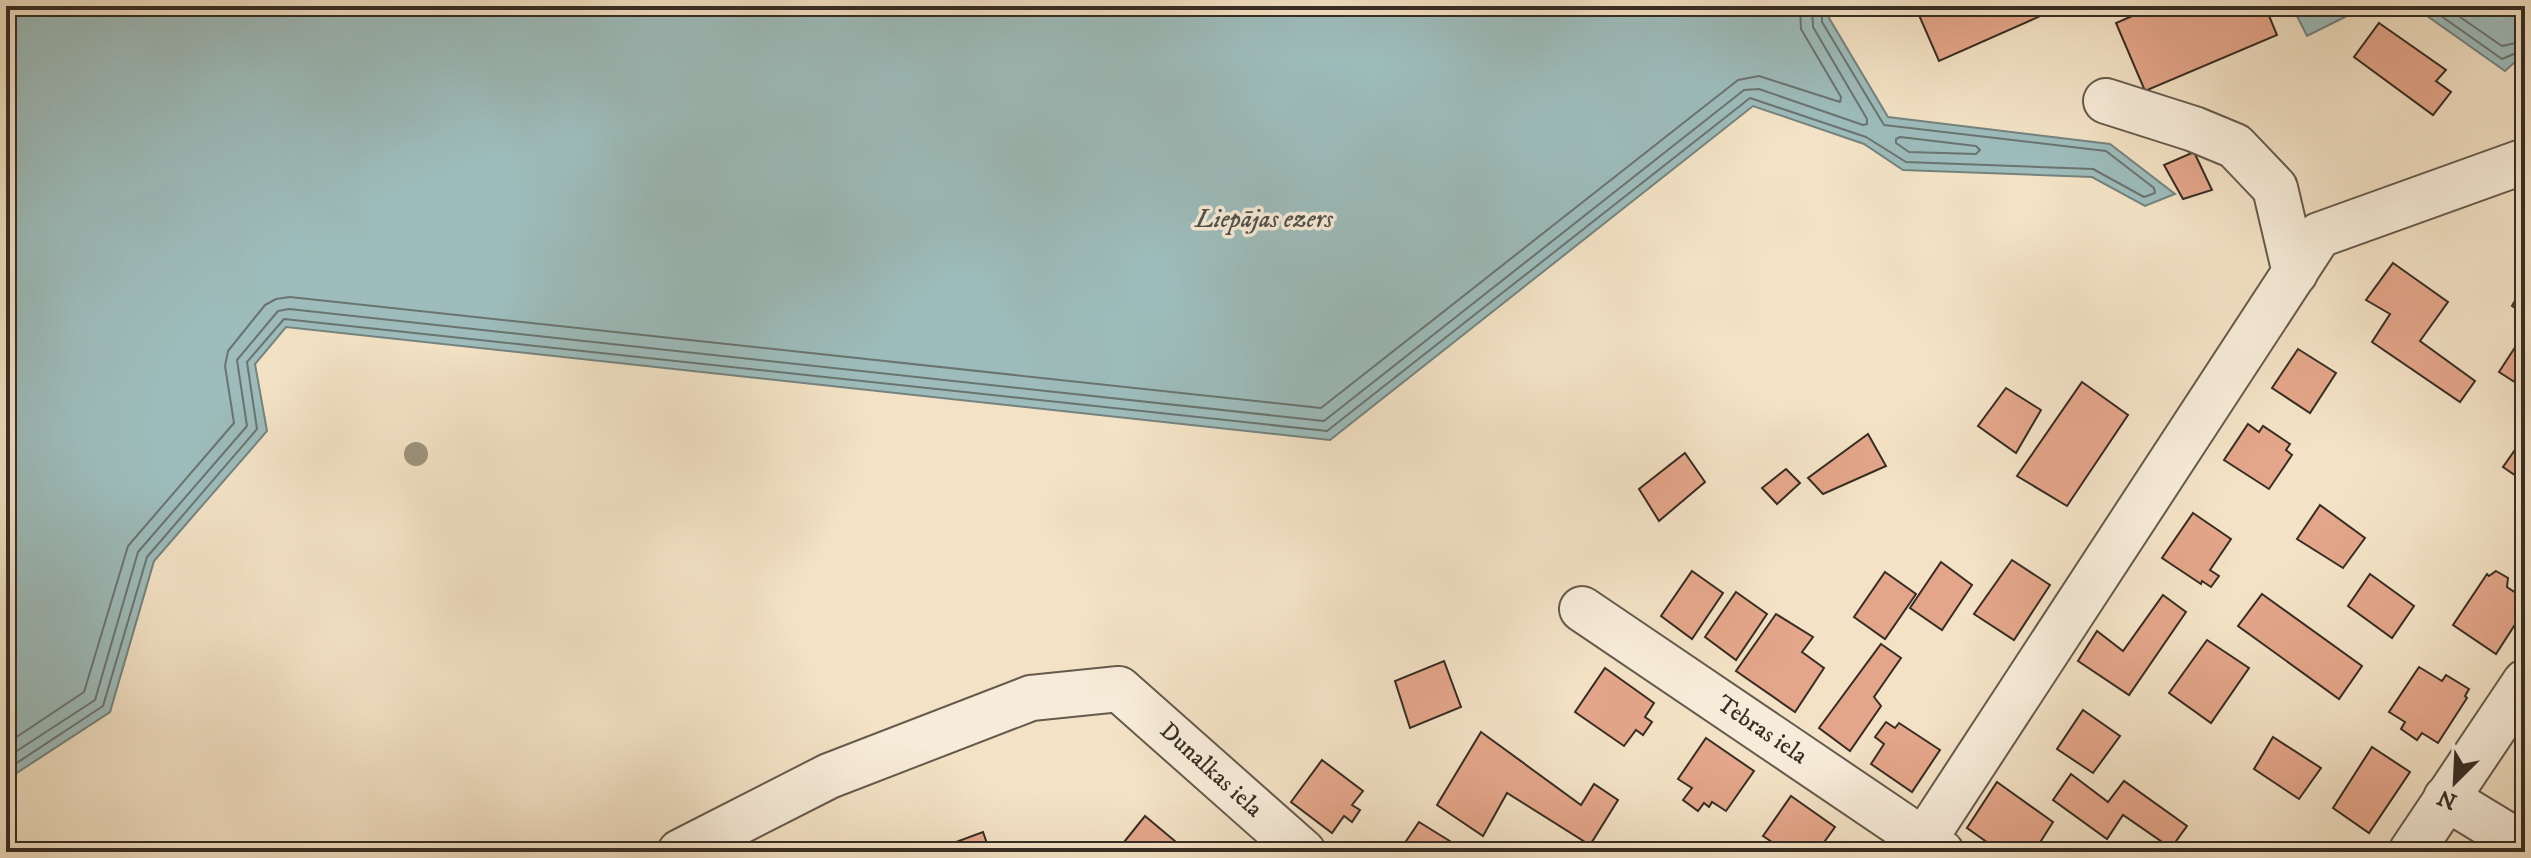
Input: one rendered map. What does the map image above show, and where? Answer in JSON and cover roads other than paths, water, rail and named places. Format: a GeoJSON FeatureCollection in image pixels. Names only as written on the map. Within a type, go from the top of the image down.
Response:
{"type":"FeatureCollection","features":[{"type":"Feature","properties":{"kind":"street"},"geometry":{"type":"LineString","coordinates":[[2106,101],[2194,129],[2235,146],[2275,188],[2295,273]]}},
{"type":"Feature","properties":{"kind":"street"},"geometry":{"type":"LineString","coordinates":[[1927,848],[2319,235],[2525,161]]}},
{"type":"Feature","properties":{"kind":"street","name":"Tebras iela"},"geometry":{"type":"LineString","coordinates":[[1582,609],[1927,848]]}},
{"type":"Feature","properties":{"kind":"street"},"geometry":{"type":"LineString","coordinates":[[2411,852],[2446,798],[2510,736],[2525,682]]}},
{"type":"Feature","properties":{"kind":"street","name":"Dunalkas iela"},"geometry":{"type":"LineString","coordinates":[[680,852],[829,776],[1031,698],[1119,689],[1303,852]]}},
{"type":"Feature","properties":{"kind":"street"},"geometry":{"type":"LineString","coordinates":[[2446,798],[2525,846]]}},
{"type":"Feature","properties":{"kind":"water","name":"Liepājas ezers"},"geometry":{"type":"Polygon","coordinates":[[[6,6],[1831,6],[1829,18],[1888,117],[2110,144],[2175,194],[2145,206],[2092,177],[1903,170],[1864,144],[1753,106],[1330,440],[286,327],[255,364],[267,431],[154,561],[110,712],[6,780],[6,6]]]}},
{"type":"Feature","properties":{"kind":"water"},"geometry":{"type":"Polygon","coordinates":[[[2292,6],[2367,6],[2307,36],[2292,6]]]}},
{"type":"Feature","properties":{"kind":"water"},"geometry":{"type":"Polygon","coordinates":[[[2413,6],[2520,6],[2525,9],[2525,69],[2516,61],[2505,71],[2413,6]]]}}]}
